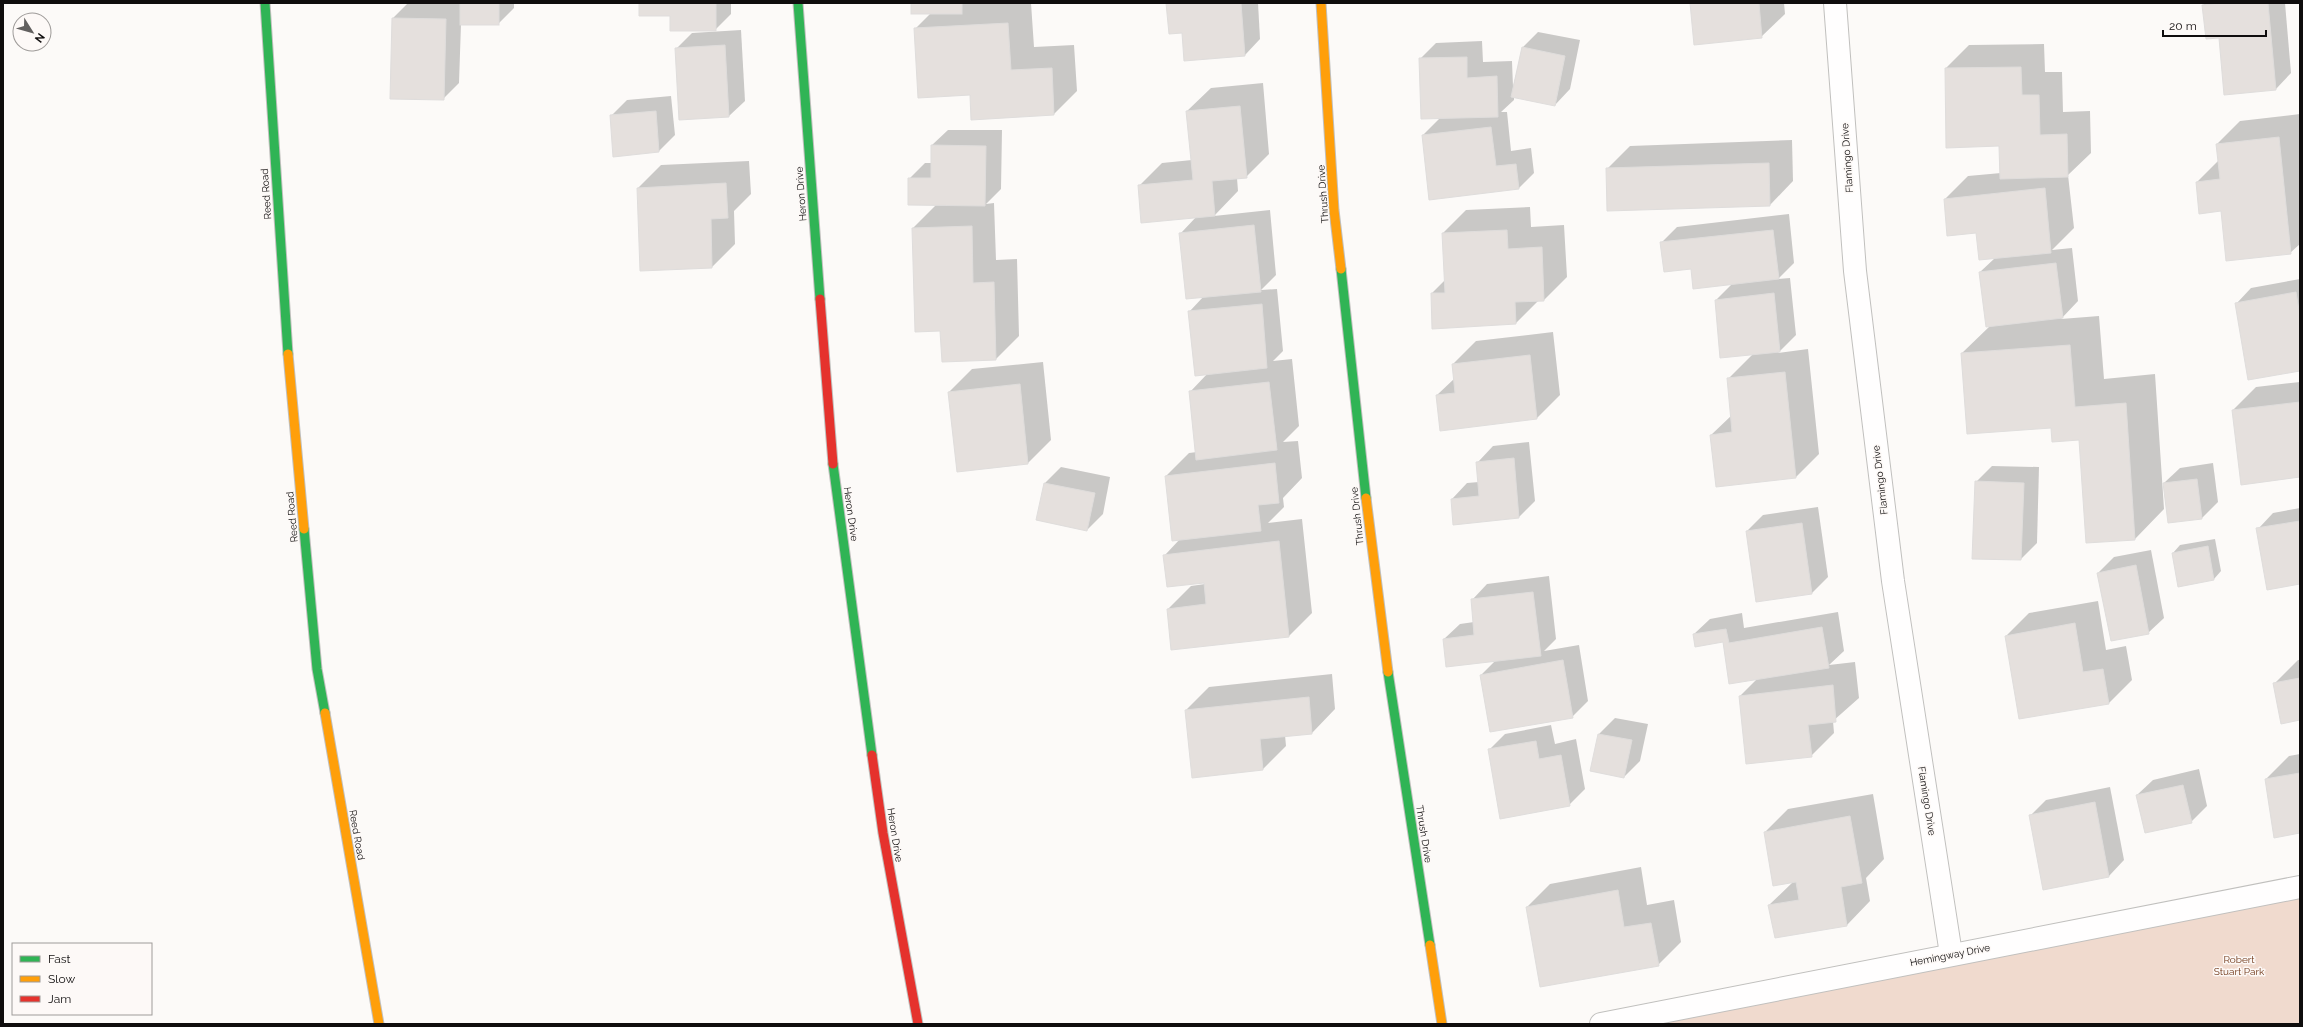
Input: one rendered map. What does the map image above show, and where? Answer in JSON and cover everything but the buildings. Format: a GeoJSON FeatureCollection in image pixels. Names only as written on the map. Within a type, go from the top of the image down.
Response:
{"type":"FeatureCollection","features":[{"type":"Feature","properties":{"kind":"street","name":"Reed Road"},"geometry":{"type":"LineString","coordinates":[[265,3],[284,309],[317,669],[379,1024]]}},
{"type":"Feature","properties":{"kind":"street","name":"Heron Drive"},"geometry":{"type":"LineString","coordinates":[[798,3],[832,458],[883,833],[918,1024]]}},
{"type":"Feature","properties":{"kind":"street","name":"Thrush Drive"},"geometry":{"type":"LineString","coordinates":[[1321,3],[1334,210],[1380,620],[1442,1024]]}},
{"type":"Feature","properties":{"kind":"street","name":"Flamingo Drive"},"geometry":{"type":"LineString","coordinates":[[1835,3],[1859,302],[1893,581],[1951,954]]}},
{"type":"Feature","properties":{"kind":"street","name":"Hemingway Drive"},"geometry":{"type":"LineString","coordinates":[[1600,1024],[1951,954],[2300,887]]}},
{"type":"Feature","properties":{"kind":"green space","name":"Robert Stuart Park"},"geometry":{"type":"Polygon","coordinates":[[[2300,892],[2300,1024],[1640,1024],[2300,892]]]}},
{"type":"Feature","properties":{"kind":"traffic: fast"},"geometry":{"type":"LineString","coordinates":[[265,3],[288,354]]}},
{"type":"Feature","properties":{"kind":"traffic: fast"},"geometry":{"type":"LineString","coordinates":[[798,3],[820,299]]}},
{"type":"Feature","properties":{"kind":"traffic: fast"},"geometry":{"type":"LineString","coordinates":[[1341,269],[1366,498]]}},
{"type":"Feature","properties":{"kind":"traffic: fast"},"geometry":{"type":"LineString","coordinates":[[833,464],[872,755]]}},
{"type":"Feature","properties":{"kind":"traffic: fast"},"geometry":{"type":"LineString","coordinates":[[304,529],[317,669],[325,713]]}},
{"type":"Feature","properties":{"kind":"traffic: fast"},"geometry":{"type":"LineString","coordinates":[[1388,672],[1430,945]]}},
{"type":"Feature","properties":{"kind":"traffic: slow"},"geometry":{"type":"LineString","coordinates":[[1321,3],[1334,210],[1341,269]]}},
{"type":"Feature","properties":{"kind":"traffic: slow"},"geometry":{"type":"LineString","coordinates":[[288,354],[304,529]]}},
{"type":"Feature","properties":{"kind":"traffic: slow"},"geometry":{"type":"LineString","coordinates":[[1366,498],[1388,672]]}},
{"type":"Feature","properties":{"kind":"traffic: slow"},"geometry":{"type":"LineString","coordinates":[[325,713],[379,1024]]}},
{"type":"Feature","properties":{"kind":"traffic: slow"},"geometry":{"type":"LineString","coordinates":[[1430,945],[1442,1024]]}},
{"type":"Feature","properties":{"kind":"traffic: jam"},"geometry":{"type":"LineString","coordinates":[[820,299],[833,464]]}},
{"type":"Feature","properties":{"kind":"traffic: jam"},"geometry":{"type":"LineString","coordinates":[[872,755],[883,833],[918,1024]]}}]}
